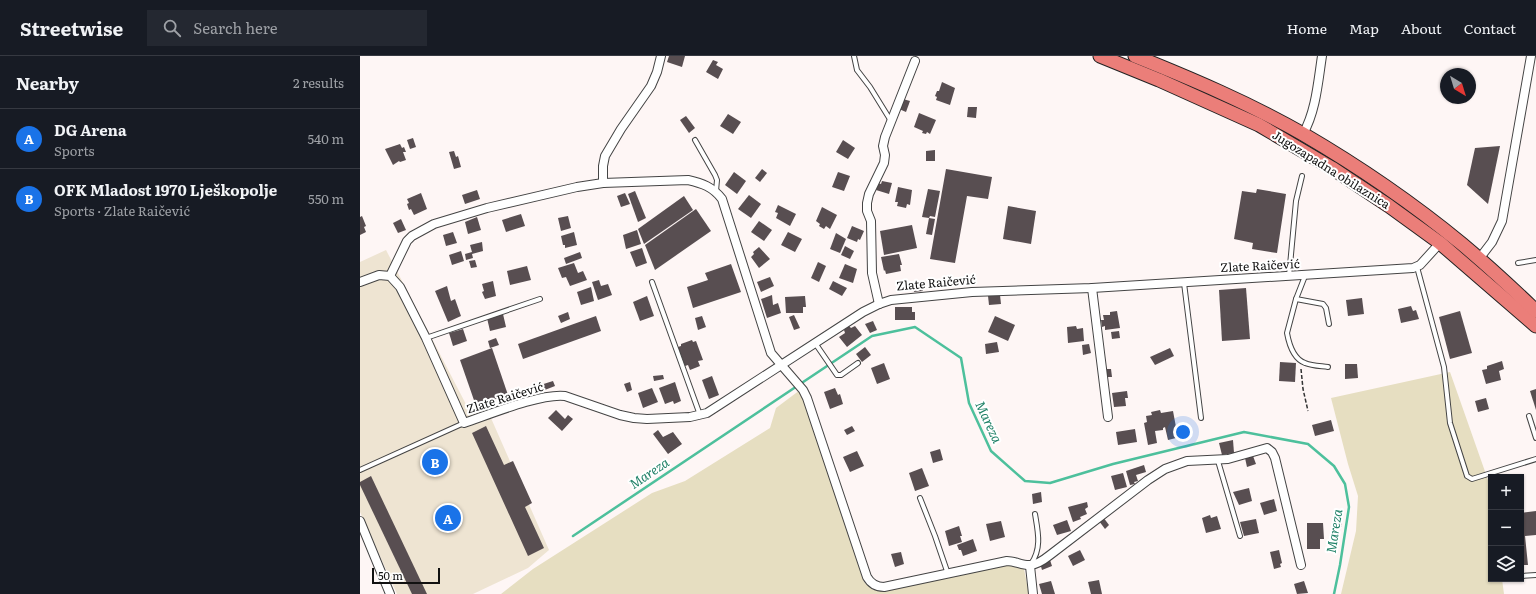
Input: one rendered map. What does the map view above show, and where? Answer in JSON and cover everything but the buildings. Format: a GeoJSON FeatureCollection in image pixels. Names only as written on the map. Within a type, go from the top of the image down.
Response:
{"type":"FeatureCollection","features":[{"type":"Feature","properties":{"kind":"main road","name":"Jugozapadna obilaznica"},"geometry":{"type":"LineString","coordinates":[[1100,56],[1259,125],[1343,175],[1440,243],[1536,326]]}},
{"type":"Feature","properties":{"kind":"main road","name":"Jugozapadna obilaznica"},"geometry":{"type":"LineString","coordinates":[[1136,56],[1178,73],[1254,108],[1303,134],[1402,199],[1436,224],[1479,259],[1536,310]]}},
{"type":"Feature","properties":{"kind":"street"},"geometry":{"type":"LineString","coordinates":[[603,184],[603,166],[605,156],[628,118],[651,86],[658,72],[661,56]]}},
{"type":"Feature","properties":{"kind":"street"},"geometry":{"type":"LineString","coordinates":[[1303,134],[1309,123],[1313,109],[1322,56]]}},
{"type":"Feature","properties":{"kind":"street"},"geometry":{"type":"LineString","coordinates":[[1479,259],[1492,242],[1502,221],[1531,56]]}},
{"type":"Feature","properties":{"kind":"street"},"geometry":{"type":"LineString","coordinates":[[878,304],[872,273],[871,222],[867,211],[867,203],[869,194],[884,163],[885,137],[916,61]]}},
{"type":"Feature","properties":{"kind":"street"},"geometry":{"type":"LineString","coordinates":[[390,276],[407,241],[412,236],[434,224],[487,208],[576,187],[603,184],[688,180],[700,182],[716,191],[722,199],[771,353],[796,381],[807,398],[867,577],[870,582],[878,587],[884,587],[1007,561],[1016,561],[1030,566],[1040,562],[1050,555],[1148,480],[1165,469],[1187,461],[1218,461],[1239,457],[1267,448],[1272,452],[1275,458],[1301,565]]}},
{"type":"Feature","properties":{"kind":"street"},"geometry":{"type":"LineString","coordinates":[[1417,267],[1429,257],[1440,243]]}},
{"type":"Feature","properties":{"kind":"street","name":"Zlate Raičević"},"geometry":{"type":"LineString","coordinates":[[464,423],[536,399],[557,395],[565,396],[620,415],[634,418],[654,419],[700,415],[716,409],[863,312],[878,304],[891,300],[972,292],[1184,283],[1305,276],[1417,267]]}},
{"type":"Feature","properties":{"kind":"street"},"geometry":{"type":"LineString","coordinates":[[360,282],[380,275],[390,276],[400,287],[426,338],[464,423]]}},
{"type":"Feature","properties":{"kind":"street"},"geometry":{"type":"LineString","coordinates":[[1092,288],[1108,416]]}},
{"type":"Feature","properties":{"kind":"street"},"geometry":{"type":"LineString","coordinates":[[360,521],[390,594]]}},
{"type":"Feature","properties":{"kind":"street"},"geometry":{"type":"LineString","coordinates":[[1030,566],[1032,594]]}},
{"type":"Feature","properties":{"kind":"lane"},"geometry":{"type":"LineString","coordinates":[[855,58],[857,70],[870,87],[892,122]]}},
{"type":"Feature","properties":{"kind":"lane"},"geometry":{"type":"LineString","coordinates":[[696,140],[717,180],[716,191]]}},
{"type":"Feature","properties":{"kind":"lane"},"geometry":{"type":"LineString","coordinates":[[1288,276],[1296,201],[1302,176]]}},
{"type":"Feature","properties":{"kind":"lane"},"geometry":{"type":"LineString","coordinates":[[1518,263],[1536,260]]}},
{"type":"Feature","properties":{"kind":"lane"},"geometry":{"type":"LineString","coordinates":[[1417,267],[1444,367],[1450,423],[1467,476],[1472,479],[1536,459]]}},
{"type":"Feature","properties":{"kind":"lane"},"geometry":{"type":"LineString","coordinates":[[1305,276],[1296,299],[1287,333],[1290,345],[1299,359],[1305,364],[1328,367]]}},
{"type":"Feature","properties":{"kind":"lane"},"geometry":{"type":"LineString","coordinates":[[652,282],[700,415]]}},
{"type":"Feature","properties":{"kind":"lane"},"geometry":{"type":"LineString","coordinates":[[1184,283],[1201,418]]}},
{"type":"Feature","properties":{"kind":"lane"},"geometry":{"type":"LineString","coordinates":[[426,338],[540,299]]}},
{"type":"Feature","properties":{"kind":"lane"},"geometry":{"type":"LineString","coordinates":[[1296,299],[1323,304],[1326,308],[1329,324]]}},
{"type":"Feature","properties":{"kind":"lane"},"geometry":{"type":"LineString","coordinates":[[815,343],[839,376],[858,363]]}},
{"type":"Feature","properties":{"kind":"lane"},"geometry":{"type":"LineString","coordinates":[[1529,416],[1536,438]]}},
{"type":"Feature","properties":{"kind":"lane"},"geometry":{"type":"LineString","coordinates":[[360,470],[464,423]]}},
{"type":"Feature","properties":{"kind":"lane"},"geometry":{"type":"LineString","coordinates":[[1218,461],[1240,536]]}},
{"type":"Feature","properties":{"kind":"lane"},"geometry":{"type":"LineString","coordinates":[[920,498],[948,574]]}},
{"type":"Feature","properties":{"kind":"lane"},"geometry":{"type":"LineString","coordinates":[[1030,566],[1039,547],[1035,514]]}},
{"type":"Feature","properties":{"kind":"lane"},"geometry":{"type":"LineString","coordinates":[[1524,576],[1536,574]]}},
{"type":"Feature","properties":{"kind":"path"},"geometry":{"type":"LineString","coordinates":[[1299,359],[1308,411]]}},
{"type":"Feature","properties":{"kind":"shaded area"},"geometry":{"type":"Polygon","coordinates":[[[386,250],[470,412],[487,409],[549,550],[528,568],[473,594],[397,594],[360,512],[360,262],[386,250]]]}},
{"type":"Feature","properties":{"kind":"shaded area"},"geometry":{"type":"Polygon","coordinates":[[[1450,372],[1488,480],[1488,582],[1502,582],[1504,594],[1341,594],[1356,531],[1358,496],[1331,398],[1450,372]]]}},
{"type":"Feature","properties":{"kind":"shaded area"},"geometry":{"type":"Polygon","coordinates":[[[800,390],[864,582],[873,590],[887,589],[1008,565],[1024,569],[1029,594],[501,594],[533,569],[652,493],[685,481],[770,428],[776,408],[800,390]]]}},
{"type":"Feature","properties":{"kind":"waterway","name":"Mareza"},"geometry":{"type":"LineString","coordinates":[[573,536],[872,336],[915,327],[961,358],[969,403],[991,451],[1025,481],[1050,483],[1113,464],[1244,432],[1308,444],[1334,466],[1345,484],[1349,507],[1334,594]]}},
{"type":"Feature","properties":{"kind":"place","name":"OFK Mladost 1970 Lješkopolje"},"geometry":{"type":"Point","coordinates":[435,462]}},
{"type":"Feature","properties":{"kind":"place","name":"DG Arena"},"geometry":{"type":"Point","coordinates":[448,518]}}]}
